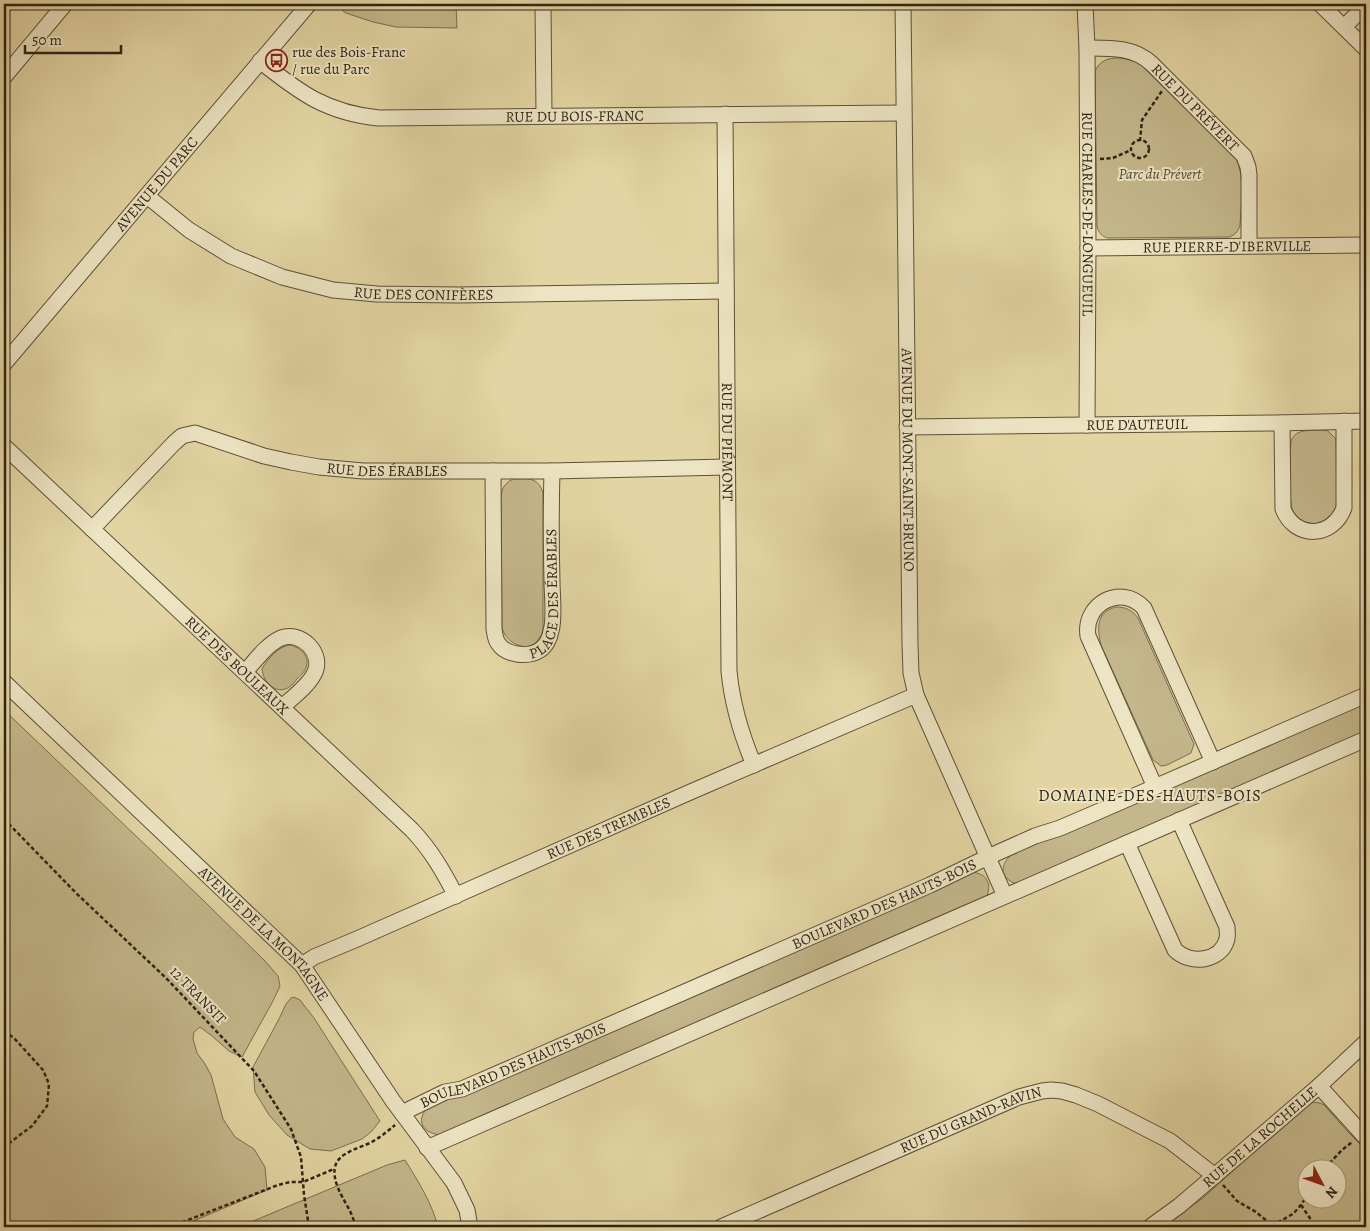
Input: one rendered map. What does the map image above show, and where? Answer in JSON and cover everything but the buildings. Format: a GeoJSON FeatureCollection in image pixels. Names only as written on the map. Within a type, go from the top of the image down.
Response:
{"type":"FeatureCollection","features":[{"type":"Feature","properties":{"kind":"street"},"geometry":{"type":"LineString","coordinates":[[4,77],[65,4]]}},
{"type":"Feature","properties":{"kind":"street","name":"AVENUE DU PARC"},"geometry":{"type":"LineString","coordinates":[[4,364],[309,4]]}},
{"type":"Feature","properties":{"kind":"street"},"geometry":{"type":"LineString","coordinates":[[543,4],[544,116]]}},
{"type":"Feature","properties":{"kind":"street","name":"AVENUE DU MONT-SAINT-BRUNO"},"geometry":{"type":"LineString","coordinates":[[903,4],[911,673],[916,696],[1005,896]]}},
{"type":"Feature","properties":{"kind":"street","name":"RUE CHARLES-DE-LONGUEUIL"},"geometry":{"type":"LineString","coordinates":[[1085,4],[1088,248],[1087,425]]}},
{"type":"Feature","properties":{"kind":"street"},"geometry":{"type":"LineString","coordinates":[[1320,4],[1366,49]]}},
{"type":"Feature","properties":{"kind":"street"},"geometry":{"type":"LineString","coordinates":[[1344,27],[1366,5]]}},
{"type":"Feature","properties":{"kind":"street","name":"RUE DU PRÉVERT"},"geometry":{"type":"LineString","coordinates":[[1087,48],[1118,49],[1139,54],[1150,62],[1244,156],[1249,175],[1249,246]]}},
{"type":"Feature","properties":{"kind":"street","name":"RUE DU BOIS-FRANC"},"geometry":{"type":"LineString","coordinates":[[260,61],[292,86],[317,101],[362,116],[391,118],[903,113]]}},
{"type":"Feature","properties":{"kind":"street","name":"RUE DU PIÉMONT"},"geometry":{"type":"LineString","coordinates":[[725,114],[728,636],[730,688],[738,722],[754,765]]}},
{"type":"Feature","properties":{"kind":"street","name":"RUE DES CONIFÈRES"},"geometry":{"type":"LineString","coordinates":[[147,196],[189,230],[231,256],[282,277],[330,289],[377,294],[458,295],[726,291]]}},
{"type":"Feature","properties":{"kind":"street","name":"RUE PIERRE-D'IBERVILLE"},"geometry":{"type":"LineString","coordinates":[[1088,248],[1366,245]]}},
{"type":"Feature","properties":{"kind":"street"},"geometry":{"type":"LineString","coordinates":[[1282,423],[1283,510],[1295,525],[1305,531],[1314,532],[1324,530],[1335,523],[1344,508],[1344,421]]}},
{"type":"Feature","properties":{"kind":"street","name":"RUE D'AUTEUIL"},"geometry":{"type":"LineString","coordinates":[[907,427],[1366,421]]}},
{"type":"Feature","properties":{"kind":"street","name":"RUE DES ÉRABLES"},"geometry":{"type":"LineString","coordinates":[[92,529],[174,443],[182,436],[190,434],[202,435],[264,456],[291,462],[363,471],[552,471],[727,467]]}},
{"type":"Feature","properties":{"kind":"street","name":"RUE DES BOULEAUX"},"geometry":{"type":"LineString","coordinates":[[4,446],[418,837],[437,860],[456,896]]}},
{"type":"Feature","properties":{"kind":"street","name":"PLACE DES ÉRABLES"},"geometry":{"type":"LineString","coordinates":[[493,471],[494,633],[502,648],[520,654],[533,653],[542,649],[548,641],[552,627],[552,471]]}},
{"type":"Feature","properties":{"kind":"street"},"geometry":{"type":"LineString","coordinates":[[1156,787],[1088,636],[1089,622],[1092,614],[1105,601],[1114,596],[1130,598],[1144,608],[1213,762]]}},
{"type":"Feature","properties":{"kind":"street"},"geometry":{"type":"LineString","coordinates":[[245,672],[269,645],[280,639],[291,636],[307,643],[314,653],[317,666],[308,682],[282,708]]}},
{"type":"Feature","properties":{"kind":"street","name":"AVENUE DE LA MONTAGNE"},"geometry":{"type":"LineString","coordinates":[[4,682],[302,965],[402,1113],[441,1165],[459,1193],[467,1210],[470,1227]]}},
{"type":"Feature","properties":{"kind":"street","name":"BOULEVARD DES HAUTS-BOIS"},"geometry":{"type":"LineString","coordinates":[[402,1113],[445,1092],[462,1089],[951,876],[1035,836],[1060,828],[1366,695]]}},
{"type":"Feature","properties":{"kind":"street","name":"RUE DES TREMBLES"},"geometry":{"type":"LineString","coordinates":[[302,965],[314,957],[916,696]]}},
{"type":"Feature","properties":{"kind":"street"},"geometry":{"type":"LineString","coordinates":[[427,1148],[1366,739]]}},
{"type":"Feature","properties":{"kind":"street"},"geometry":{"type":"LineString","coordinates":[[1127,843],[1175,950],[1183,957],[1190,959],[1209,957],[1217,953],[1225,944],[1227,927],[1180,820]]}},
{"type":"Feature","properties":{"kind":"street","name":"RUE DE LA ROCHELLE"},"geometry":{"type":"LineString","coordinates":[[1150,1227],[1218,1179],[1366,1042]]}},
{"type":"Feature","properties":{"kind":"street"},"geometry":{"type":"LineString","coordinates":[[1319,1086],[1361,1138]]}},
{"type":"Feature","properties":{"kind":"street","name":"RUE DU GRAND-RAVIN"},"geometry":{"type":"LineString","coordinates":[[721,1227],[1019,1097],[1042,1091],[1057,1090],[1069,1092],[1098,1104],[1170,1141],[1218,1179]]}},
{"type":"Feature","properties":{"kind":"path"},"geometry":{"type":"LineString","coordinates":[[1140,141],[1142,120],[1170,82]]}},
{"type":"Feature","properties":{"kind":"path"},"geometry":{"type":"LineString","coordinates":[[1087,160],[1113,158],[1131,150],[1135,142],[1140,141],[1145,142],[1148,147],[1148,153],[1141,158],[1136,157],[1131,150]]}},
{"type":"Feature","properties":{"kind":"path","name":"12 TRANSIT"},"geometry":{"type":"LineString","coordinates":[[4,818],[77,894],[166,978],[254,1071],[291,1129],[301,1157],[309,1227]]}},
{"type":"Feature","properties":{"kind":"path"},"geometry":{"type":"LineString","coordinates":[[4,1031],[14,1038],[42,1070],[50,1084],[47,1106],[32,1126],[4,1147]]}},
{"type":"Feature","properties":{"kind":"path"},"geometry":{"type":"LineString","coordinates":[[356,1227],[338,1188],[334,1169],[337,1160],[343,1155],[387,1132]]}},
{"type":"Feature","properties":{"kind":"path"},"geometry":{"type":"LineString","coordinates":[[1334,1158],[1361,1138]]}},
{"type":"Feature","properties":{"kind":"path"},"geometry":{"type":"LineString","coordinates":[[170,1227],[278,1185],[290,1182],[303,1182],[334,1169]]}},
{"type":"Feature","properties":{"kind":"path"},"geometry":{"type":"LineString","coordinates":[[1218,1179],[1237,1201],[1256,1212],[1272,1227],[1292,1216],[1299,1208]]}},
{"type":"Feature","properties":{"kind":"path"},"geometry":{"type":"LineString","coordinates":[[1303,1208],[1316,1227]]}},
{"type":"Feature","properties":{"kind":"green space"},"geometry":{"type":"Polygon","coordinates":[[[334,4],[456,4],[457,28],[396,27],[346,13],[334,4]]]}},
{"type":"Feature","properties":{"kind":"green space","name":"Parc du Prévert"},"geometry":{"type":"Polygon","coordinates":[[[1120,58],[1136,61],[1140,64],[1236,158],[1241,174],[1242,200],[1240,225],[1233,235],[1229,237],[1107,238],[1100,233],[1097,227],[1095,71],[1099,64],[1105,60],[1120,58]]]}},
{"type":"Feature","properties":{"kind":"green space"},"geometry":{"type":"Polygon","coordinates":[[[1328,431],[1336,439],[1337,504],[1332,515],[1327,520],[1320,524],[1313,524],[1300,519],[1291,506],[1291,441],[1300,432],[1328,431]]]}},
{"type":"Feature","properties":{"kind":"green space"},"geometry":{"type":"Polygon","coordinates":[[[513,479],[535,481],[543,493],[543,629],[536,642],[531,646],[525,647],[519,646],[509,639],[502,628],[501,497],[504,486],[513,479]]]}},
{"type":"Feature","properties":{"kind":"green space"},"geometry":{"type":"Polygon","coordinates":[[[1116,607],[1128,610],[1138,618],[1194,744],[1191,753],[1167,765],[1161,766],[1153,760],[1101,645],[1099,627],[1101,617],[1109,609],[1116,607]]]}},
{"type":"Feature","properties":{"kind":"green space"},"geometry":{"type":"Polygon","coordinates":[[[290,645],[306,656],[305,671],[287,688],[283,690],[278,689],[267,682],[262,669],[267,661],[281,648],[290,645]]]}},
{"type":"Feature","properties":{"kind":"green space"},"geometry":{"type":"Polygon","coordinates":[[[1366,700],[1366,734],[1016,884],[1010,881],[1004,874],[1005,862],[1012,854],[1366,700]]]}},
{"type":"Feature","properties":{"kind":"green space"},"geometry":{"type":"Polygon","coordinates":[[[4,710],[202,899],[278,976],[280,986],[242,1057],[229,1051],[200,1027],[194,1032],[193,1039],[197,1053],[211,1075],[223,1119],[235,1137],[254,1149],[265,1167],[267,1190],[179,1227],[4,1227],[4,710]]]}},
{"type":"Feature","properties":{"kind":"green space"},"geometry":{"type":"Polygon","coordinates":[[[969,872],[980,874],[986,879],[989,888],[986,898],[443,1135],[432,1133],[422,1123],[423,1113],[427,1108],[969,872]]]}},
{"type":"Feature","properties":{"kind":"green space"},"geometry":{"type":"Polygon","coordinates":[[[294,997],[300,1000],[314,1018],[380,1121],[362,1139],[331,1151],[310,1149],[287,1135],[269,1115],[255,1092],[253,1067],[286,1004],[294,997]]]}},
{"type":"Feature","properties":{"kind":"green space"},"geometry":{"type":"Polygon","coordinates":[[[1312,1102],[1324,1105],[1366,1150],[1366,1227],[1164,1227],[1204,1197],[1312,1102]]]}},
{"type":"Feature","properties":{"kind":"green space"},"geometry":{"type":"Polygon","coordinates":[[[405,1160],[420,1184],[438,1227],[239,1227],[387,1165],[405,1160]]]}},
{"type":"Feature","properties":{"kind":"place","name":"rue des Bois-Franc / rue du Parc"},"geometry":{"type":"Point","coordinates":[276,61]}},
{"type":"Feature","properties":{"kind":"district","name":"DOMAINE-DES-HAUTS-BOIS"},"geometry":{"type":"Point","coordinates":[1150,796]}}]}
